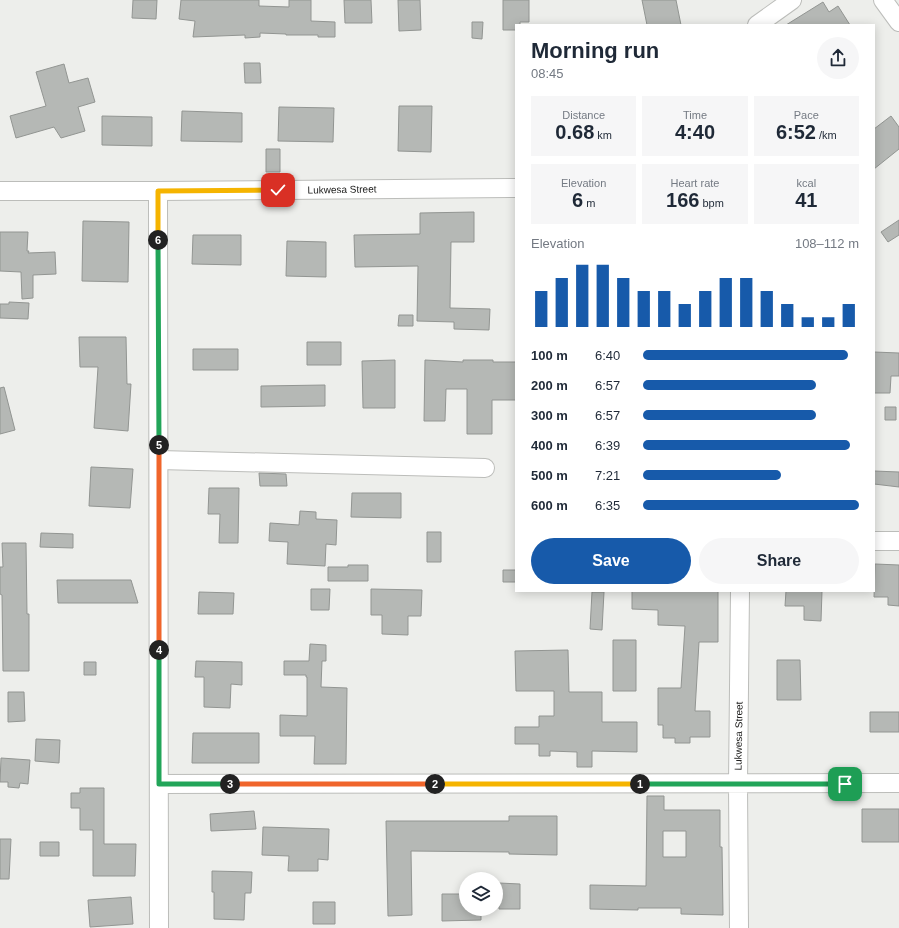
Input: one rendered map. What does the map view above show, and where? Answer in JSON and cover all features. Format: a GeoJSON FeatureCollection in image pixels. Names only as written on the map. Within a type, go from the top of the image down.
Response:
{"type":"FeatureCollection","features":[{"type":"Feature","properties":{"kind":"street"},"geometry":{"type":"LineString","coordinates":[[758,24],[792,0]]}},
{"type":"Feature","properties":{"kind":"street"},"geometry":{"type":"LineString","coordinates":[[883,0],[899,22]]}},
{"type":"Feature","properties":{"kind":"street","name":"Lukwesa Street"},"geometry":{"type":"LineString","coordinates":[[0,191],[515,188]]}},
{"type":"Feature","properties":{"kind":"street"},"geometry":{"type":"LineString","coordinates":[[158,191],[159,928]]}},
{"type":"Feature","properties":{"kind":"street"},"geometry":{"type":"LineString","coordinates":[[159,460],[485,468]]}},
{"type":"Feature","properties":{"kind":"street"},"geometry":{"type":"LineString","coordinates":[[875,541],[899,541]]}},
{"type":"Feature","properties":{"kind":"street","name":"Lukwesa Street"},"geometry":{"type":"LineString","coordinates":[[739,928],[738,784],[740,592]]}},
{"type":"Feature","properties":{"kind":"street"},"geometry":{"type":"LineString","coordinates":[[159,784],[899,783]]}},
{"type":"Feature","properties":{"kind":"building"},"geometry":{"type":"Polygon","coordinates":[[[133,0],[157,0],[156,19],[132,18],[133,0]]]}},
{"type":"Feature","properties":{"kind":"building"},"geometry":{"type":"Polygon","coordinates":[[[181,0],[259,0],[259,6],[289,7],[289,0],[311,0],[311,21],[335,22],[335,37],[260,33],[260,37],[245,38],[245,35],[193,37],[195,21],[179,19],[181,0]]]}},
{"type":"Feature","properties":{"kind":"building"},"geometry":{"type":"Polygon","coordinates":[[[344,0],[371,0],[372,23],[345,23],[344,0]]]}},
{"type":"Feature","properties":{"kind":"building"},"geometry":{"type":"Polygon","coordinates":[[[398,0],[420,0],[421,30],[399,31],[398,0]]]}},
{"type":"Feature","properties":{"kind":"building"},"geometry":{"type":"Polygon","coordinates":[[[503,0],[529,0],[529,22],[520,22],[520,24],[515,24],[515,30],[503,30],[503,0]]]}},
{"type":"Feature","properties":{"kind":"building"},"geometry":{"type":"Polygon","coordinates":[[[642,0],[676,0],[681,24],[647,24],[642,0]]]}},
{"type":"Feature","properties":{"kind":"building"},"geometry":{"type":"Polygon","coordinates":[[[823,2],[829,12],[838,6],[849,24],[788,24],[823,2]]]}},
{"type":"Feature","properties":{"kind":"building"},"geometry":{"type":"Polygon","coordinates":[[[472,22],[483,22],[482,39],[472,38],[472,22]]]}},
{"type":"Feature","properties":{"kind":"building"},"geometry":{"type":"Polygon","coordinates":[[[244,63],[260,63],[261,83],[245,83],[244,63]]]}},
{"type":"Feature","properties":{"kind":"building"},"geometry":{"type":"Polygon","coordinates":[[[64,64],[69,83],[88,78],[95,102],[78,107],[85,131],[61,138],[54,127],[16,138],[10,116],[46,106],[36,72],[64,64]]]}},
{"type":"Feature","properties":{"kind":"building"},"geometry":{"type":"Polygon","coordinates":[[[399,106],[432,106],[431,152],[398,151],[399,106]]]}},
{"type":"Feature","properties":{"kind":"building"},"geometry":{"type":"Polygon","coordinates":[[[279,107],[334,108],[333,142],[278,141],[279,107]]]}},
{"type":"Feature","properties":{"kind":"building"},"geometry":{"type":"Polygon","coordinates":[[[182,111],[242,113],[242,142],[181,141],[182,111]]]}},
{"type":"Feature","properties":{"kind":"building"},"geometry":{"type":"Polygon","coordinates":[[[102,116],[152,117],[152,146],[102,145],[102,116]]]}},
{"type":"Feature","properties":{"kind":"building"},"geometry":{"type":"Polygon","coordinates":[[[891,116],[899,127],[899,149],[875,168],[875,128],[891,116]]]}},
{"type":"Feature","properties":{"kind":"building"},"geometry":{"type":"Polygon","coordinates":[[[266,149],[280,149],[280,172],[266,172],[266,149]]]}},
{"type":"Feature","properties":{"kind":"building"},"geometry":{"type":"Polygon","coordinates":[[[474,212],[474,242],[451,242],[450,308],[490,309],[489,330],[454,329],[454,322],[417,321],[418,266],[355,267],[354,235],[420,234],[420,213],[474,212]]]}},
{"type":"Feature","properties":{"kind":"building"},"geometry":{"type":"Polygon","coordinates":[[[899,220],[899,235],[888,242],[881,232],[899,220]]]}},
{"type":"Feature","properties":{"kind":"building"},"geometry":{"type":"Polygon","coordinates":[[[83,221],[129,222],[128,282],[82,281],[83,221]]]}},
{"type":"Feature","properties":{"kind":"building"},"geometry":{"type":"Polygon","coordinates":[[[0,232],[28,232],[28,253],[55,252],[56,274],[33,275],[33,298],[22,299],[21,272],[0,271],[0,232]]]}},
{"type":"Feature","properties":{"kind":"building"},"geometry":{"type":"Polygon","coordinates":[[[193,235],[241,235],[241,265],[192,264],[193,235]]]}},
{"type":"Feature","properties":{"kind":"building"},"geometry":{"type":"Polygon","coordinates":[[[287,241],[326,242],[326,277],[286,276],[287,241]]]}},
{"type":"Feature","properties":{"kind":"building"},"geometry":{"type":"Polygon","coordinates":[[[9,302],[29,303],[28,319],[0,318],[0,304],[9,304],[9,302]]]}},
{"type":"Feature","properties":{"kind":"building"},"geometry":{"type":"Polygon","coordinates":[[[399,315],[413,315],[413,326],[398,326],[399,315]]]}},
{"type":"Feature","properties":{"kind":"building"},"geometry":{"type":"Polygon","coordinates":[[[79,337],[126,337],[127,384],[131,384],[128,431],[94,428],[98,367],[80,367],[79,337]]]}},
{"type":"Feature","properties":{"kind":"building"},"geometry":{"type":"Polygon","coordinates":[[[307,342],[341,342],[341,365],[307,365],[307,342]]]}},
{"type":"Feature","properties":{"kind":"building"},"geometry":{"type":"Polygon","coordinates":[[[193,349],[238,349],[238,370],[193,370],[193,349]]]}},
{"type":"Feature","properties":{"kind":"building"},"geometry":{"type":"Polygon","coordinates":[[[875,352],[899,353],[899,376],[891,376],[890,393],[875,393],[875,352]]]}},
{"type":"Feature","properties":{"kind":"building"},"geometry":{"type":"Polygon","coordinates":[[[395,360],[395,408],[363,408],[362,361],[395,360]]]}},
{"type":"Feature","properties":{"kind":"building"},"geometry":{"type":"Polygon","coordinates":[[[425,360],[463,362],[463,360],[493,360],[493,362],[515,362],[515,400],[492,400],[492,434],[467,434],[467,389],[446,389],[445,421],[424,421],[425,360]]]}},
{"type":"Feature","properties":{"kind":"building"},"geometry":{"type":"Polygon","coordinates":[[[325,385],[325,406],[261,407],[261,386],[325,385]]]}},
{"type":"Feature","properties":{"kind":"building"},"geometry":{"type":"Polygon","coordinates":[[[4,387],[15,430],[0,434],[0,388],[4,387]]]}},
{"type":"Feature","properties":{"kind":"building"},"geometry":{"type":"Polygon","coordinates":[[[885,407],[896,407],[896,420],[885,420],[885,407]]]}},
{"type":"Feature","properties":{"kind":"building"},"geometry":{"type":"Polygon","coordinates":[[[91,467],[133,469],[130,508],[89,506],[91,467]]]}},
{"type":"Feature","properties":{"kind":"building"},"geometry":{"type":"Polygon","coordinates":[[[875,471],[899,472],[899,487],[875,484],[875,471]]]}},
{"type":"Feature","properties":{"kind":"building"},"geometry":{"type":"Polygon","coordinates":[[[259,473],[286,474],[287,486],[260,486],[259,473]]]}},
{"type":"Feature","properties":{"kind":"building"},"geometry":{"type":"Polygon","coordinates":[[[209,488],[239,488],[238,543],[219,543],[220,514],[208,514],[209,488]]]}},
{"type":"Feature","properties":{"kind":"building"},"geometry":{"type":"Polygon","coordinates":[[[352,493],[401,493],[401,518],[351,517],[352,493]]]}},
{"type":"Feature","properties":{"kind":"building"},"geometry":{"type":"Polygon","coordinates":[[[300,511],[316,512],[316,519],[337,520],[336,545],[326,544],[325,566],[287,564],[288,542],[269,541],[270,523],[299,525],[300,511]]]}},
{"type":"Feature","properties":{"kind":"building"},"geometry":{"type":"Polygon","coordinates":[[[427,532],[441,532],[441,562],[427,562],[427,532]]]}},
{"type":"Feature","properties":{"kind":"building"},"geometry":{"type":"Polygon","coordinates":[[[41,533],[73,534],[73,548],[40,547],[41,533]]]}},
{"type":"Feature","properties":{"kind":"building"},"geometry":{"type":"Polygon","coordinates":[[[2,543],[26,543],[27,614],[29,614],[29,671],[3,671],[2,595],[0,594],[0,567],[3,567],[2,543]]]}},
{"type":"Feature","properties":{"kind":"building"},"geometry":{"type":"Polygon","coordinates":[[[875,564],[899,565],[899,606],[888,605],[888,597],[874,597],[875,564]]]}},
{"type":"Feature","properties":{"kind":"building"},"geometry":{"type":"Polygon","coordinates":[[[348,565],[368,565],[368,581],[328,581],[328,567],[348,567],[348,565]]]}},
{"type":"Feature","properties":{"kind":"building"},"geometry":{"type":"Polygon","coordinates":[[[503,570],[515,570],[515,582],[503,582],[503,570]]]}},
{"type":"Feature","properties":{"kind":"building"},"geometry":{"type":"Polygon","coordinates":[[[57,580],[131,580],[138,603],[58,603],[57,580]]]}},
{"type":"Feature","properties":{"kind":"building"},"geometry":{"type":"Polygon","coordinates":[[[311,589],[330,589],[329,610],[311,610],[311,589]]]}},
{"type":"Feature","properties":{"kind":"building"},"geometry":{"type":"Polygon","coordinates":[[[371,589],[422,590],[421,616],[408,616],[408,635],[382,634],[382,615],[371,615],[371,589]]]}},
{"type":"Feature","properties":{"kind":"building"},"geometry":{"type":"Polygon","coordinates":[[[199,592],[234,593],[233,614],[198,614],[199,592]]]}},
{"type":"Feature","properties":{"kind":"building"},"geometry":{"type":"Polygon","coordinates":[[[592,592],[604,592],[602,630],[590,629],[592,592]]]}},
{"type":"Feature","properties":{"kind":"building"},"geometry":{"type":"Polygon","coordinates":[[[632,592],[718,592],[718,642],[699,642],[695,711],[710,711],[710,737],[690,737],[690,743],[675,743],[675,738],[663,738],[663,725],[658,725],[658,688],[681,688],[685,626],[658,625],[658,610],[632,609],[632,592]]]}},
{"type":"Feature","properties":{"kind":"building"},"geometry":{"type":"Polygon","coordinates":[[[786,592],[822,592],[821,621],[804,620],[804,606],[785,606],[786,592]]]}},
{"type":"Feature","properties":{"kind":"building"},"geometry":{"type":"Polygon","coordinates":[[[613,640],[636,640],[636,691],[613,691],[613,640]]]}},
{"type":"Feature","properties":{"kind":"building"},"geometry":{"type":"Polygon","coordinates":[[[310,644],[326,645],[326,661],[322,661],[321,687],[347,688],[346,764],[314,764],[315,736],[280,736],[280,715],[307,716],[307,677],[306,675],[284,675],[284,661],[309,661],[310,644]]]}},
{"type":"Feature","properties":{"kind":"building"},"geometry":{"type":"Polygon","coordinates":[[[568,650],[569,692],[602,692],[602,722],[637,722],[637,752],[592,751],[592,767],[577,767],[577,752],[550,751],[550,756],[539,756],[539,744],[515,744],[515,727],[539,727],[539,716],[554,716],[554,691],[516,691],[515,651],[568,650]]]}},
{"type":"Feature","properties":{"kind":"building"},"geometry":{"type":"Polygon","coordinates":[[[777,660],[800,660],[801,700],[777,700],[777,660]]]}},
{"type":"Feature","properties":{"kind":"building"},"geometry":{"type":"Polygon","coordinates":[[[196,661],[242,662],[242,685],[231,684],[230,708],[204,707],[204,677],[195,677],[196,661]]]}},
{"type":"Feature","properties":{"kind":"building"},"geometry":{"type":"Polygon","coordinates":[[[84,662],[96,662],[96,675],[84,675],[84,662]]]}},
{"type":"Feature","properties":{"kind":"building"},"geometry":{"type":"Polygon","coordinates":[[[8,692],[24,692],[25,721],[8,722],[8,692]]]}},
{"type":"Feature","properties":{"kind":"building"},"geometry":{"type":"Polygon","coordinates":[[[870,712],[899,712],[899,732],[870,732],[870,712]]]}},
{"type":"Feature","properties":{"kind":"building"},"geometry":{"type":"Polygon","coordinates":[[[193,733],[259,733],[259,763],[192,763],[193,733]]]}},
{"type":"Feature","properties":{"kind":"building"},"geometry":{"type":"Polygon","coordinates":[[[36,739],[60,740],[59,763],[35,761],[36,739]]]}},
{"type":"Feature","properties":{"kind":"building"},"geometry":{"type":"Polygon","coordinates":[[[1,758],[30,760],[28,784],[20,783],[19,788],[8,787],[8,782],[0,782],[1,758]]]}},
{"type":"Feature","properties":{"kind":"building"},"geometry":{"type":"Polygon","coordinates":[[[80,788],[104,788],[104,844],[136,844],[135,876],[93,876],[93,830],[80,830],[80,808],[71,808],[71,793],[80,793],[80,788]]]}},
{"type":"Feature","properties":{"kind":"building"},"geometry":{"type":"Polygon","coordinates":[[[647,796],[664,796],[664,810],[720,810],[723,915],[681,914],[681,908],[638,908],[638,910],[590,909],[590,885],[646,886],[647,796]],[[663,831],[663,857],[686,857],[686,831],[663,831]]]}},
{"type":"Feature","properties":{"kind":"building"},"geometry":{"type":"Polygon","coordinates":[[[862,809],[899,809],[899,842],[862,842],[862,809]]]}},
{"type":"Feature","properties":{"kind":"building"},"geometry":{"type":"Polygon","coordinates":[[[254,811],[256,829],[211,831],[210,814],[254,811]]]}},
{"type":"Feature","properties":{"kind":"building"},"geometry":{"type":"Polygon","coordinates":[[[509,816],[557,816],[557,855],[509,854],[509,852],[411,851],[412,915],[388,916],[386,821],[509,821],[509,816]]]}},
{"type":"Feature","properties":{"kind":"building"},"geometry":{"type":"Polygon","coordinates":[[[263,827],[329,829],[328,860],[318,859],[318,871],[288,871],[289,856],[262,855],[263,827]]]}},
{"type":"Feature","properties":{"kind":"building"},"geometry":{"type":"Polygon","coordinates":[[[0,839],[11,839],[9,879],[0,879],[0,839]]]}},
{"type":"Feature","properties":{"kind":"building"},"geometry":{"type":"Polygon","coordinates":[[[40,842],[59,842],[59,856],[40,856],[40,842]]]}},
{"type":"Feature","properties":{"kind":"building"},"geometry":{"type":"Polygon","coordinates":[[[212,871],[252,872],[251,893],[245,893],[244,920],[214,919],[212,871]]]}},
{"type":"Feature","properties":{"kind":"building"},"geometry":{"type":"Polygon","coordinates":[[[503,883],[520,884],[520,909],[503,909],[503,883]]]}},
{"type":"Feature","properties":{"kind":"building"},"geometry":{"type":"Polygon","coordinates":[[[442,894],[459,894],[459,916],[481,916],[481,920],[442,921],[442,894]]]}},
{"type":"Feature","properties":{"kind":"building"},"geometry":{"type":"Polygon","coordinates":[[[131,897],[133,924],[90,927],[88,900],[131,897]]]}},
{"type":"Feature","properties":{"kind":"building"},"geometry":{"type":"Polygon","coordinates":[[[313,902],[335,902],[335,924],[313,924],[313,902]]]}},
{"type":"Feature","properties":{"kind":"route"},"geometry":{"type":"LineString","coordinates":[[278,190],[158,191],[159,784],[845,784]]}}]}
